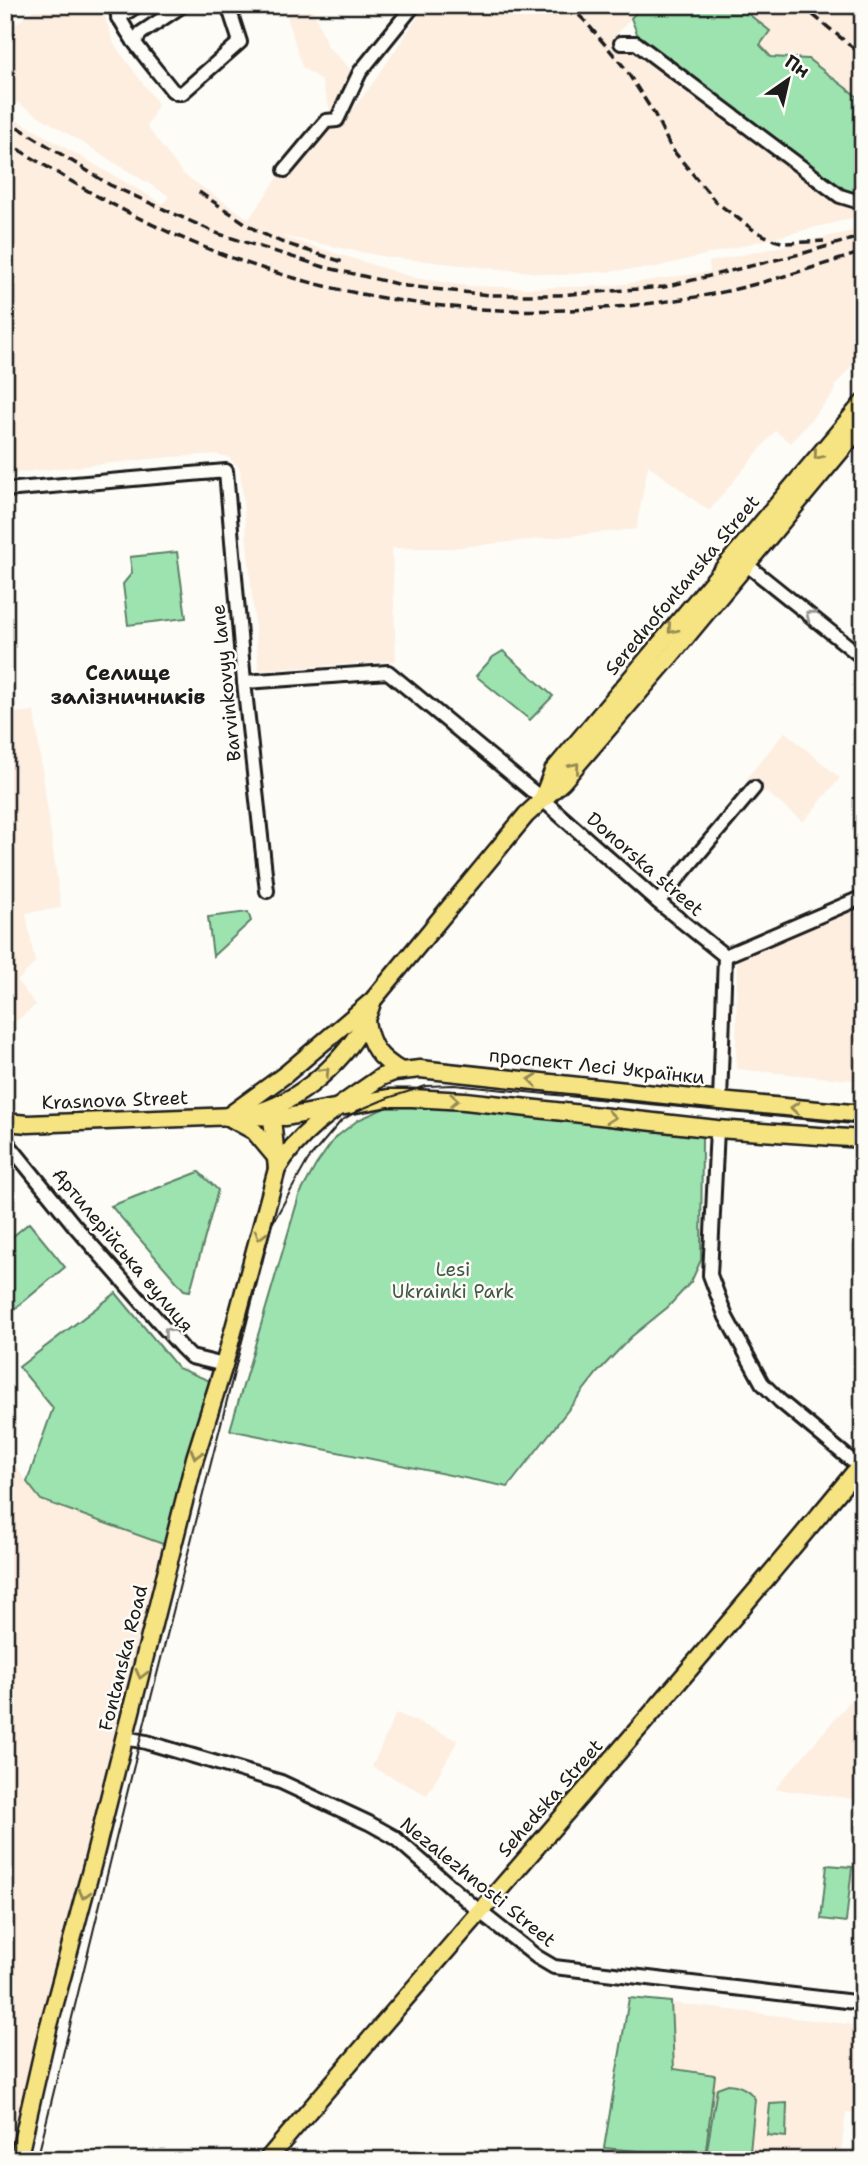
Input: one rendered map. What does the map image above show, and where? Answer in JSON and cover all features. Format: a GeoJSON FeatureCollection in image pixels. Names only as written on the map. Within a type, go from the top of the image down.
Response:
{"type":"FeatureCollection","features":[{"type":"Feature","properties":{"kind":"main road","name":"Serednofontanska Street"},"geometry":{"type":"LineString","coordinates":[[542,800],[553,771],[863,403]]}},
{"type":"Feature","properties":{"kind":"main road","name":"Serednofontanska Street"},"geometry":{"type":"LineString","coordinates":[[226,1117],[286,1074],[373,1000],[526,815],[564,781],[863,424]]}},
{"type":"Feature","properties":{"kind":"main road","name":"Serednofontanska Street"},"geometry":{"type":"LineString","coordinates":[[272,1113],[312,1085],[341,1054],[366,1021],[373,1000]]}},
{"type":"Feature","properties":{"kind":"main road"},"geometry":{"type":"LineString","coordinates":[[366,1021],[374,1047],[383,1060],[401,1071],[397,1083],[409,1098]]}},
{"type":"Feature","properties":{"kind":"main road","name":"проспект Лесі Українки"},"geometry":{"type":"LineString","coordinates":[[277,1165],[298,1140],[381,1077],[420,1069],[863,1114]]}},
{"type":"Feature","properties":{"kind":"main road"},"geometry":{"type":"LineString","coordinates":[[277,1165],[272,1113],[286,1074]]}},
{"type":"Feature","properties":{"kind":"main road","name":"проспект Лесі Українки"},"geometry":{"type":"LineString","coordinates":[[226,1117],[338,1108],[388,1098],[409,1098],[465,1101],[717,1129],[863,1139]]}},
{"type":"Feature","properties":{"kind":"main road"},"geometry":{"type":"LineString","coordinates":[[226,1117],[254,1131],[265,1142],[277,1165]]}},
{"type":"Feature","properties":{"kind":"main road","name":"Krasnova Street"},"geometry":{"type":"LineString","coordinates":[[5,1122],[29,1124],[226,1117]]}},
{"type":"Feature","properties":{"kind":"main road","name":"Fontanska Road"},"geometry":{"type":"LineString","coordinates":[[18,2160],[48,2029],[195,1458],[224,1365],[277,1165]]}},
{"type":"Feature","properties":{"kind":"main road","name":"Sehedska Street"},"geometry":{"type":"LineString","coordinates":[[267,2160],[760,1588],[861,1466]]}},
{"type":"Feature","properties":{"kind":"street"},"geometry":{"type":"LineString","coordinates":[[138,5],[116,11],[134,42],[172,90],[182,93],[240,42],[228,5]]}},
{"type":"Feature","properties":{"kind":"street"},"geometry":{"type":"LineString","coordinates":[[134,42],[141,33],[183,5]]}},
{"type":"Feature","properties":{"kind":"street"},"geometry":{"type":"LineString","coordinates":[[285,170],[326,121],[337,120],[360,72],[414,5]]}},
{"type":"Feature","properties":{"kind":"street"},"geometry":{"type":"LineString","coordinates":[[621,43],[636,43],[840,196],[863,204]]}},
{"type":"Feature","properties":{"kind":"street","name":"Barvinkovyy lane"},"geometry":{"type":"LineString","coordinates":[[5,490],[226,471],[244,682],[267,891]]}},
{"type":"Feature","properties":{"kind":"street"},"geometry":{"type":"LineString","coordinates":[[746,564],[862,655]]}},
{"type":"Feature","properties":{"kind":"street","name":"Donorska street"},"geometry":{"type":"LineString","coordinates":[[244,682],[388,672],[724,956]]}},
{"type":"Feature","properties":{"kind":"street"},"geometry":{"type":"LineString","coordinates":[[658,902],[754,788]]}},
{"type":"Feature","properties":{"kind":"street"},"geometry":{"type":"LineString","coordinates":[[720,1101],[724,956],[863,897]]}},
{"type":"Feature","properties":{"kind":"street"},"geometry":{"type":"LineString","coordinates":[[717,1129],[710,1275],[726,1317],[762,1383],[780,1401],[861,1466]]}},
{"type":"Feature","properties":{"kind":"street","name":"Артилерійська вулиця"},"geometry":{"type":"LineString","coordinates":[[5,1140],[74,1225],[182,1348],[191,1357],[224,1365]]}},
{"type":"Feature","properties":{"kind":"street","name":"Nezalezhnosti Street"},"geometry":{"type":"LineString","coordinates":[[125,1738],[281,1782],[369,1823],[394,1837],[479,1911],[537,1957],[554,1967],[863,2003]]}},
{"type":"Feature","properties":{"kind":"shaded area"},"geometry":{"type":"Polygon","coordinates":[[[40,5],[101,5],[114,44],[158,104],[147,127],[183,174],[249,219],[280,175],[287,178],[330,125],[340,125],[371,86],[426,5],[643,5],[613,38],[861,216],[652,268],[559,275],[386,257],[277,235],[415,278],[467,286],[532,288],[609,286],[710,272],[709,262],[863,229],[863,352],[834,387],[836,390],[791,443],[775,431],[709,511],[648,465],[636,529],[451,548],[392,548],[396,661],[259,670],[240,468],[227,456],[218,454],[170,457],[5,474],[5,113],[163,204],[169,196],[5,95],[5,33],[40,5]]]}},
{"type":"Feature","properties":{"kind":"shaded area"},"geometry":{"type":"Polygon","coordinates":[[[284,5],[311,5],[328,47],[353,72],[332,116],[321,80],[302,67],[284,5]]]}},
{"type":"Feature","properties":{"kind":"shaded area"},"geometry":{"type":"Polygon","coordinates":[[[737,5],[863,5],[863,99],[808,59],[756,56],[762,47],[740,31],[751,17],[737,5]]]}},
{"type":"Feature","properties":{"kind":"shaded area"},"geometry":{"type":"Polygon","coordinates":[[[34,711],[61,908],[26,913],[35,963],[17,981],[36,1005],[5,1030],[5,714],[34,711]]]}},
{"type":"Feature","properties":{"kind":"shaded area"},"geometry":{"type":"Polygon","coordinates":[[[785,732],[840,778],[803,822],[746,779],[785,732]]]}},
{"type":"Feature","properties":{"kind":"shaded area"},"geometry":{"type":"Polygon","coordinates":[[[863,907],[863,1081],[736,1069],[737,955],[863,907]]]}},
{"type":"Feature","properties":{"kind":"shaded area"},"geometry":{"type":"Polygon","coordinates":[[[5,1453],[41,1500],[171,1547],[15,2160],[5,2160],[5,1453]]]}},
{"type":"Feature","properties":{"kind":"shaded area"},"geometry":{"type":"Polygon","coordinates":[[[863,1686],[863,1800],[775,1789],[863,1686]]]}},
{"type":"Feature","properties":{"kind":"shaded area"},"geometry":{"type":"Polygon","coordinates":[[[396,1713],[458,1740],[427,1795],[372,1767],[396,1713]]]}},
{"type":"Feature","properties":{"kind":"shaded area"},"geometry":{"type":"Polygon","coordinates":[[[629,1998],[863,2026],[863,2114],[846,2112],[840,2160],[705,2160],[705,2157],[604,2148],[629,1998]]]}},
{"type":"Feature","properties":{"kind":"green space"},"geometry":{"type":"Polygon","coordinates":[[[643,5],[737,5],[770,31],[760,45],[771,57],[808,59],[863,101],[863,196],[833,186],[638,36],[631,18],[643,5]]]}},
{"type":"Feature","properties":{"kind":"green space"},"geometry":{"type":"Polygon","coordinates":[[[177,552],[186,618],[128,625],[123,584],[132,573],[130,557],[177,552]]]}},
{"type":"Feature","properties":{"kind":"green space"},"geometry":{"type":"Polygon","coordinates":[[[503,651],[553,696],[530,720],[476,676],[493,657],[503,651]]]}},
{"type":"Feature","properties":{"kind":"green space"},"geometry":{"type":"Polygon","coordinates":[[[248,912],[251,921],[213,956],[208,917],[248,912]]]}},
{"type":"Feature","properties":{"kind":"green space","name":"Lesi Ukrainki Park"},"geometry":{"type":"Polygon","coordinates":[[[434,1106],[701,1134],[702,1137],[701,1260],[691,1282],[668,1307],[631,1337],[597,1373],[508,1487],[230,1430],[299,1196],[316,1165],[335,1138],[358,1120],[387,1107],[434,1106]]]}},
{"type":"Feature","properties":{"kind":"green space"},"geometry":{"type":"Polygon","coordinates":[[[199,1172],[218,1190],[190,1291],[184,1290],[111,1206],[199,1172]]]}},
{"type":"Feature","properties":{"kind":"green space"},"geometry":{"type":"Polygon","coordinates":[[[29,1223],[65,1267],[5,1317],[5,1243],[29,1223]]]}},
{"type":"Feature","properties":{"kind":"green space"},"geometry":{"type":"Polygon","coordinates":[[[116,1293],[178,1368],[215,1383],[171,1547],[41,1500],[27,1482],[53,1408],[19,1367],[116,1293]]]}},
{"type":"Feature","properties":{"kind":"green space"},"geometry":{"type":"Polygon","coordinates":[[[827,1865],[852,1867],[846,1922],[821,1919],[827,1865]]]}},
{"type":"Feature","properties":{"kind":"green space"},"geometry":{"type":"Polygon","coordinates":[[[629,1998],[671,2002],[674,2069],[715,2075],[705,2157],[604,2148],[629,1998]]]}},
{"type":"Feature","properties":{"kind":"green space"},"geometry":{"type":"Polygon","coordinates":[[[728,2084],[744,2088],[755,2099],[750,2152],[746,2160],[714,2160],[707,2150],[717,2088],[728,2084]]]}},
{"type":"Feature","properties":{"kind":"green space"},"geometry":{"type":"Polygon","coordinates":[[[787,2103],[786,2137],[767,2135],[770,2104],[787,2103]]]}},
{"type":"Feature","properties":{"kind":"tram line"},"geometry":{"type":"LineString","coordinates":[[37,2160],[140,1741],[272,1224],[308,1160],[341,1121],[388,1098],[426,1086],[454,1085],[863,1125]]}},
{"type":"Feature","properties":{"kind":"railway"},"geometry":{"type":"LineString","coordinates":[[568,5],[624,67],[655,115],[671,148],[716,202],[755,231],[774,240],[784,243],[824,241]]}},
{"type":"Feature","properties":{"kind":"railway"},"geometry":{"type":"LineString","coordinates":[[801,5],[863,56]]}},
{"type":"Feature","properties":{"kind":"railway"},"geometry":{"type":"LineString","coordinates":[[5,119],[110,185],[219,234],[324,267],[406,286],[490,295],[559,295],[664,287],[863,236]]}},
{"type":"Feature","properties":{"kind":"railway"},"geometry":{"type":"LineString","coordinates":[[5,141],[100,198],[193,243],[315,284],[442,306],[571,310],[661,302],[736,289],[863,252]]}},
{"type":"Feature","properties":{"kind":"railway"},"geometry":{"type":"LineString","coordinates":[[199,192],[257,231],[281,242],[346,263]]}},
{"type":"Feature","properties":{"kind":"district","name":"Селище залізничників"},"geometry":{"type":"Point","coordinates":[128,685]}}]}
